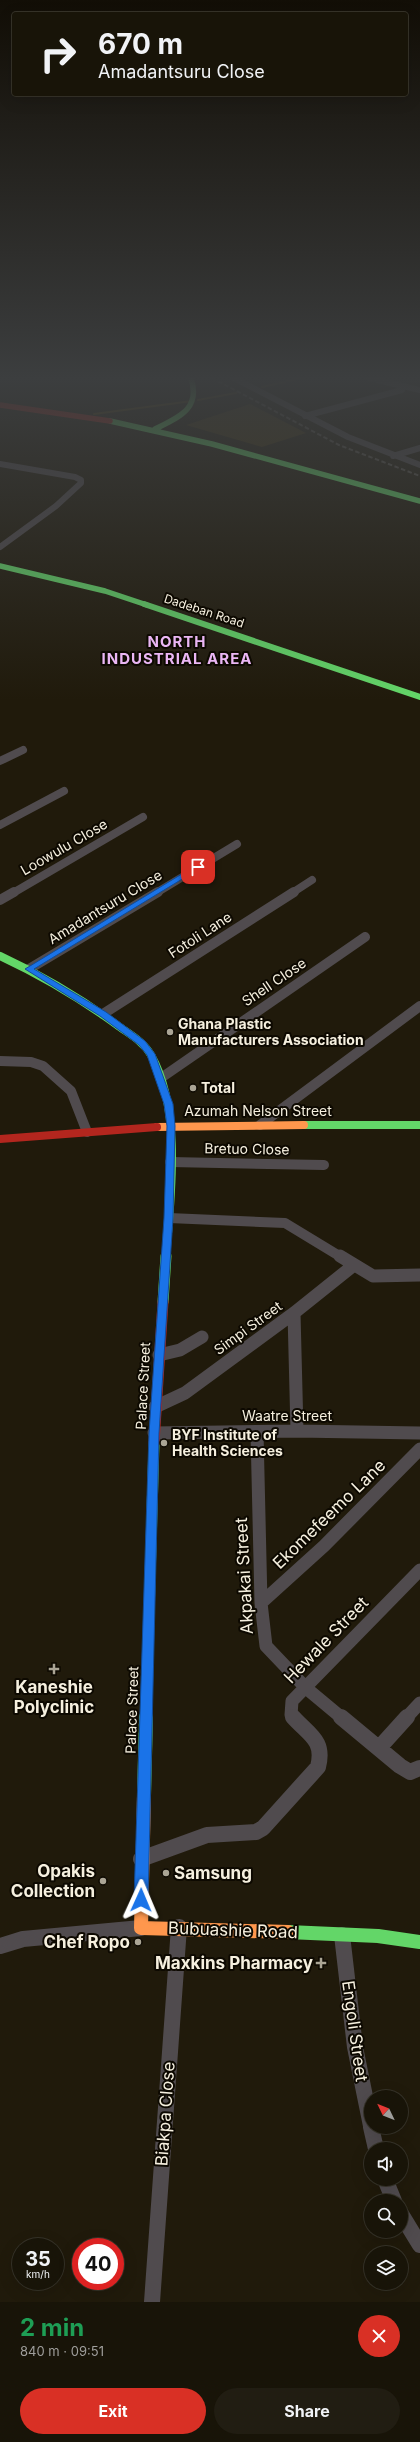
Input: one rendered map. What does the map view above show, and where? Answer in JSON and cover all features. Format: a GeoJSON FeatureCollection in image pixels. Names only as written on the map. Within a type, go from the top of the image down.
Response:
{"type":"FeatureCollection","features":[{"type":"Feature","properties":{"kind":"street"},"geometry":{"type":"LineString","coordinates":[[0,547],[56,506],[78,485]]}},
{"type":"Feature","properties":{"kind":"street"},"geometry":{"type":"LineString","coordinates":[[363,485],[420,501]]}},
{"type":"Feature","properties":{"kind":"street","name":"Dadeban Road"},"geometry":{"type":"LineString","coordinates":[[0,566],[105,591],[242,635],[420,697]]}},
{"type":"Feature","properties":{"kind":"street"},"geometry":{"type":"LineString","coordinates":[[0,761],[23,750]]}},
{"type":"Feature","properties":{"kind":"street"},"geometry":{"type":"LineString","coordinates":[[0,825],[64,791]]}},
{"type":"Feature","properties":{"kind":"street","name":"Loowulu Close"},"geometry":{"type":"LineString","coordinates":[[0,900],[143,817]]}},
{"type":"Feature","properties":{"kind":"street","name":"Amadantsuru Close"},"geometry":{"type":"LineString","coordinates":[[29,969],[237,844]]}},
{"type":"Feature","properties":{"kind":"street","name":"Fotoli Lane"},"geometry":{"type":"LineString","coordinates":[[103,1014],[312,880]]}},
{"type":"Feature","properties":{"kind":"street","name":"Shell Close"},"geometry":{"type":"LineString","coordinates":[[160,1078],[365,937]]}},
{"type":"Feature","properties":{"kind":"street","name":"Palace Street"},"geometry":{"type":"LineString","coordinates":[[0,956],[29,969],[103,1014],[146,1047],[160,1078],[169,1104],[171,1126],[169,1218],[154,1433],[140,1928]]}},
{"type":"Feature","properties":{"kind":"street"},"geometry":{"type":"LineString","coordinates":[[260,1125],[420,1006]]}},
{"type":"Feature","properties":{"kind":"street"},"geometry":{"type":"LineString","coordinates":[[0,1061],[31,1062],[43,1066],[71,1091],[87,1132]]}},
{"type":"Feature","properties":{"kind":"street","name":"Azumah Nelson Street"},"geometry":{"type":"LineString","coordinates":[[0,1139],[36,1138],[87,1132],[171,1126],[420,1125]]}},
{"type":"Feature","properties":{"kind":"street","name":"Bretuo Close"},"geometry":{"type":"LineString","coordinates":[[170,1162],[324,1165]]}},
{"type":"Feature","properties":{"kind":"street"},"geometry":{"type":"LineString","coordinates":[[169,1218],[285,1223],[292,1225],[354,1266],[378,1277],[420,1275]]}},
{"type":"Feature","properties":{"kind":"street","name":"Simpi Street"},"geometry":{"type":"LineString","coordinates":[[156,1407],[185,1394],[294,1313],[354,1266]]}},
{"type":"Feature","properties":{"kind":"street"},"geometry":{"type":"LineString","coordinates":[[294,1313],[297,1431]]}},
{"type":"Feature","properties":{"kind":"street"},"geometry":{"type":"LineString","coordinates":[[159,1355],[180,1350],[202,1337]]}},
{"type":"Feature","properties":{"kind":"street","name":"Waatre Street"},"geometry":{"type":"LineString","coordinates":[[154,1433],[297,1431],[420,1433]]}},
{"type":"Feature","properties":{"kind":"street","name":"Akpakai Street"},"geometry":{"type":"LineString","coordinates":[[257,1432],[261,1603],[266,1646],[277,1660],[306,1688],[379,1748],[415,1770]]}},
{"type":"Feature","properties":{"kind":"street","name":"Ekomefeemo Lane"},"geometry":{"type":"LineString","coordinates":[[261,1603],[324,1546],[420,1449]]}},
{"type":"Feature","properties":{"kind":"street","name":"Hewale Street"},"geometry":{"type":"LineString","coordinates":[[142,1859],[207,1835],[250,1834],[263,1828],[318,1767],[322,1755],[320,1744],[291,1715],[292,1701],[420,1570]]}},
{"type":"Feature","properties":{"kind":"street"},"geometry":{"type":"LineString","coordinates":[[379,1748],[420,1703]]}},
{"type":"Feature","properties":{"kind":"street","name":"Bubuashie Road"},"geometry":{"type":"LineString","coordinates":[[0,1946],[23,1939],[140,1928],[179,1927],[398,1938],[420,1942]]}},
{"type":"Feature","properties":{"kind":"street","name":"Biakpa Close"},"geometry":{"type":"LineString","coordinates":[[152,2302],[179,1927]]}},
{"type":"Feature","properties":{"kind":"street","name":"Engoli Street"},"geometry":{"type":"LineString","coordinates":[[342,1935],[355,2047],[364,2092]]}},
{"type":"Feature","properties":{"kind":"street"},"geometry":{"type":"LineString","coordinates":[[408,2225],[420,2245]]}},
{"type":"Feature","properties":{"kind":"traffic: fast"},"geometry":{"type":"LineString","coordinates":[[363,485],[420,501]]}},
{"type":"Feature","properties":{"kind":"traffic: fast"},"geometry":{"type":"LineString","coordinates":[[0,566],[105,591],[420,697]]}},
{"type":"Feature","properties":{"kind":"traffic: fast"},"geometry":{"type":"LineString","coordinates":[[0,956],[29,969],[92,1007],[142,1043],[151,1055],[169,1104],[171,1126],[169,1218],[163,1302]]}},
{"type":"Feature","properties":{"kind":"traffic: fast"},"geometry":{"type":"LineString","coordinates":[[304,1125],[420,1125]]}},
{"type":"Feature","properties":{"kind":"traffic: fast"},"geometry":{"type":"LineString","coordinates":[[144,1796],[154,1443]]}},
{"type":"Feature","properties":{"kind":"traffic: fast"},"geometry":{"type":"LineString","coordinates":[[288,1932],[378,1936],[420,1942]]}},
{"type":"Feature","properties":{"kind":"traffic: slow"},"geometry":{"type":"LineString","coordinates":[[157,1127],[304,1125]]}},
{"type":"Feature","properties":{"kind":"traffic: slow"},"geometry":{"type":"LineString","coordinates":[[144,1796],[141,1928],[288,1932]]}},
{"type":"Feature","properties":{"kind":"traffic: jam"},"geometry":{"type":"LineString","coordinates":[[0,1139],[157,1127]]}},
{"type":"Feature","properties":{"kind":"traffic: jam"},"geometry":{"type":"LineString","coordinates":[[154,1443],[163,1302]]}},
{"type":"Feature","properties":{"kind":"place","name":"Ghana Plastic Manufacturers Association"},"geometry":{"type":"Point","coordinates":[170,1032]}},
{"type":"Feature","properties":{"kind":"place","name":"Total"},"geometry":{"type":"Point","coordinates":[193,1088]}},
{"type":"Feature","properties":{"kind":"place","name":"BYF Institute of Health Sciences"},"geometry":{"type":"Point","coordinates":[164,1443]}},
{"type":"Feature","properties":{"kind":"place","name":"Kaneshie Polyclinic"},"geometry":{"type":"Point","coordinates":[54,1669]}},
{"type":"Feature","properties":{"kind":"place","name":"Samsung"},"geometry":{"type":"Point","coordinates":[166,1873]}},
{"type":"Feature","properties":{"kind":"place","name":"Opakis Collection"},"geometry":{"type":"Point","coordinates":[103,1881]}},
{"type":"Feature","properties":{"kind":"place","name":"Chef Ropo"},"geometry":{"type":"Point","coordinates":[138,1942]}},
{"type":"Feature","properties":{"kind":"place","name":"Maxkins Pharmacy"},"geometry":{"type":"Point","coordinates":[321,1963]}},
{"type":"Feature","properties":{"kind":"district","name":"NORTH INDUSTRIAL AREA"},"geometry":{"type":"Point","coordinates":[177,650]}},
{"type":"Feature","properties":{"kind":"route"},"geometry":{"type":"LineString","coordinates":[[141,1900],[147,1640],[154,1433],[161,1312],[169,1218],[171,1126],[169,1104],[162,1080],[151,1054],[142,1043],[103,1014],[29,969],[198,867]]}}]}
